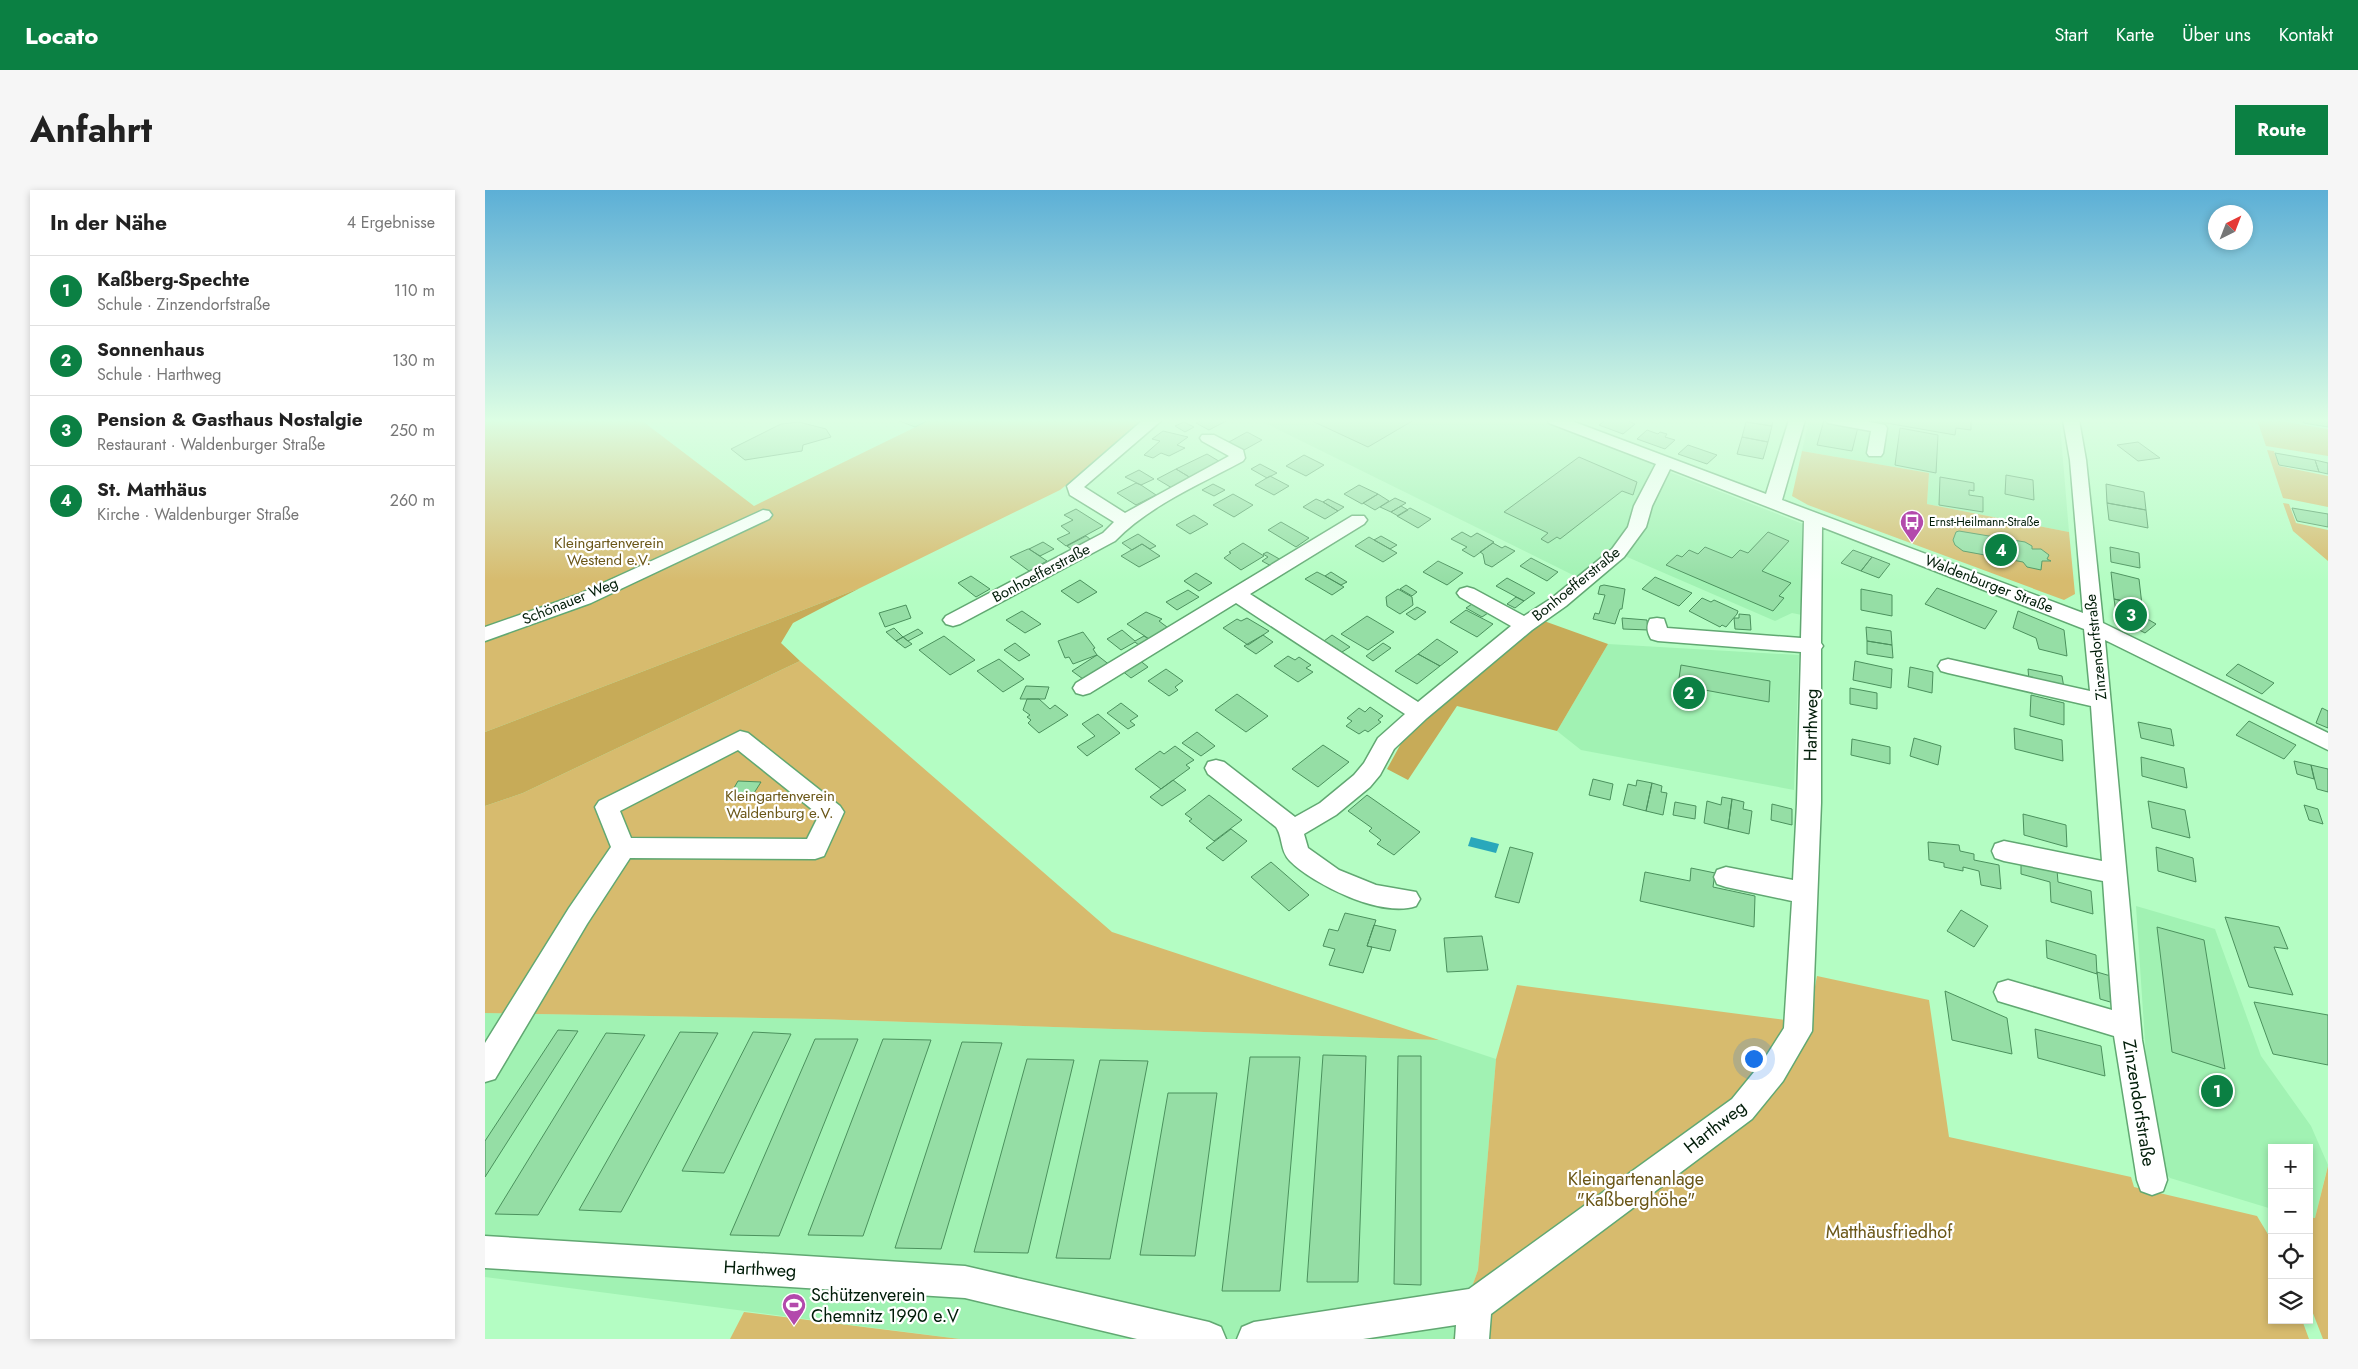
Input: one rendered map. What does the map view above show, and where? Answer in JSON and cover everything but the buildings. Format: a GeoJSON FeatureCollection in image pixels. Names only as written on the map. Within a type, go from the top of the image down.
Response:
{"type":"FeatureCollection","features":[{"type":"Feature","properties":{"kind":"street"},"geometry":{"type":"LineString","coordinates":[[1089,474],[1075,486],[1077,491],[1125,522]]}},
{"type":"Feature","properties":{"kind":"street","name":"Bonhoefferstraße"},"geometry":{"type":"LineString","coordinates":[[953,620],[1109,537],[1125,522],[1145,508],[1208,474]]}},
{"type":"Feature","properties":{"kind":"street","name":"Bonhoefferstraße"},"geometry":{"type":"LineString","coordinates":[[1291,830],[1328,809],[1362,781],[1372,769],[1386,744],[1419,713],[1525,625],[1559,602],[1618,553],[1637,527],[1643,506],[1659,474]]}},
{"type":"Feature","properties":{"kind":"street","name":"Waldenburger Straße"},"geometry":{"type":"LineString","coordinates":[[1695,474],[2094,626],[2328,742]]}},
{"type":"Feature","properties":{"kind":"street"},"geometry":{"type":"LineString","coordinates":[[1772,503],[1781,474]]}},
{"type":"Feature","properties":{"kind":"street","name":"Zinzendorfstraße"},"geometry":{"type":"LineString","coordinates":[[2075,474],[2094,626],[2127,1027],[2152,1180]]}},
{"type":"Feature","properties":{"kind":"street","name":"Schönauer Weg"},"geometry":{"type":"LineString","coordinates":[[485,634],[584,599],[763,515]]}},
{"type":"Feature","properties":{"kind":"street","name":"Harthweg"},"geometry":{"type":"LineString","coordinates":[[1254,1339],[1475,1305],[1743,1109],[1773,1070],[1798,1032],[1809,803],[1813,646],[1813,518]]}},
{"type":"Feature","properties":{"kind":"street"},"geometry":{"type":"LineString","coordinates":[[1083,688],[1358,520]]}},
{"type":"Feature","properties":{"kind":"street"},"geometry":{"type":"LineString","coordinates":[[1237,594],[1419,713]]}},
{"type":"Feature","properties":{"kind":"street","name":"Bonhoefferstraße"},"geometry":{"type":"LineString","coordinates":[[1467,594],[1525,625]]}},
{"type":"Feature","properties":{"kind":"street"},"geometry":{"type":"LineString","coordinates":[[1657,624],[1658,634],[1813,646]]}},
{"type":"Feature","properties":{"kind":"street"},"geometry":{"type":"LineString","coordinates":[[1948,666],[2101,701]]}},
{"type":"Feature","properties":{"kind":"street"},"geometry":{"type":"LineString","coordinates":[[740,739],[832,812],[815,849],[623,848],[607,807],[740,739]]}},
{"type":"Feature","properties":{"kind":"street"},"geometry":{"type":"LineString","coordinates":[[1216,768],[1284,820],[1291,830],[1294,849],[1299,855],[1330,877],[1374,895],[1407,899]]}},
{"type":"Feature","properties":{"kind":"street"},"geometry":{"type":"LineString","coordinates":[[485,1069],[578,916],[623,848]]}},
{"type":"Feature","properties":{"kind":"street"},"geometry":{"type":"LineString","coordinates":[[2004,851],[2115,874]]}},
{"type":"Feature","properties":{"kind":"street"},"geometry":{"type":"LineString","coordinates":[[1726,877],[1804,893]]}},
{"type":"Feature","properties":{"kind":"street","name":"Zinzendorfstraße"},"geometry":{"type":"LineString","coordinates":[[2008,992],[2127,1027]]}},
{"type":"Feature","properties":{"kind":"street","name":"Harthweg"},"geometry":{"type":"LineString","coordinates":[[485,1252],[965,1282],[1209,1339]]}},
{"type":"Feature","properties":{"kind":"street"},"geometry":{"type":"LineString","coordinates":[[1472,1339],[1475,1305]]}},
{"type":"Feature","properties":{"kind":"shaded area"},"geometry":{"type":"Polygon","coordinates":[[[1368,474],[1674,474],[1803,524],[1802,615],[1792,613],[1775,621],[1618,553],[1585,581],[1368,474]]]}},
{"type":"Feature","properties":{"kind":"shaded area"},"geometry":{"type":"Polygon","coordinates":[[[1929,474],[2064,474],[2069,532],[1927,504],[1929,474]]]}},
{"type":"Feature","properties":{"kind":"shaded area"},"geometry":{"type":"Polygon","coordinates":[[[860,588],[793,623],[781,643],[800,661],[523,793],[485,806],[485,732],[860,588]]]}},
{"type":"Feature","properties":{"kind":"shaded area"},"geometry":{"type":"Polygon","coordinates":[[[1544,621],[1608,644],[1557,731],[1457,706],[1408,780],[1387,769],[1404,738],[1445,701],[1544,621]]]}},
{"type":"Feature","properties":{"kind":"shaded area"},"geometry":{"type":"Polygon","coordinates":[[[1608,644],[1799,655],[1794,790],[1581,750],[1557,731],[1608,644]]]}},
{"type":"Feature","properties":{"kind":"shaded area"},"geometry":{"type":"Polygon","coordinates":[[[2136,906],[2215,929],[2261,1056],[2311,1126],[2328,1165],[2315,1218],[2313,1218],[2313,1144],[2268,1144],[2268,1208],[2170,1178],[2153,1162],[2136,906]]]}},
{"type":"Feature","properties":{"kind":"shaded area"},"geometry":{"type":"Polygon","coordinates":[[[485,1013],[819,1019],[1439,1040],[1496,1059],[1478,1270],[1453,1339],[960,1339],[485,1277],[485,1013]]]}},
{"type":"Feature","properties":{"kind":"green space","name":"Kleingartenverein Westend e.V."},"geometry":{"type":"Polygon","coordinates":[[[485,474],[711,474],[754,506],[820,474],[1081,474],[1060,490],[860,588],[485,732],[485,474]]]}},
{"type":"Feature","properties":{"kind":"green space"},"geometry":{"type":"Polygon","coordinates":[[[1797,474],[1929,474],[1927,504],[2069,532],[2075,594],[2064,600],[1808,505],[1792,496],[1797,474]]]}},
{"type":"Feature","properties":{"kind":"green space"},"geometry":{"type":"Polygon","coordinates":[[[2275,474],[2316,474],[2328,476],[2328,507],[2283,498],[2275,474]]]}},
{"type":"Feature","properties":{"kind":"green space"},"geometry":{"type":"Polygon","coordinates":[[[2283,503],[2289,504],[2296,523],[2328,530],[2328,561],[2293,531],[2283,503]]]}},
{"type":"Feature","properties":{"kind":"green space","name":"Kleingartenverein Waldenburg e.V."},"geometry":{"type":"Polygon","coordinates":[[[800,661],[1112,932],[1439,1040],[819,1019],[485,1013],[485,806],[523,793],[800,661]]]}},
{"type":"Feature","properties":{"kind":"green space"},"geometry":{"type":"Polygon","coordinates":[[[1817,976],[1929,1000],[1949,1137],[2131,1177],[2134,1187],[2257,1216],[2268,1234],[2268,1324],[2303,1324],[2309,1339],[1453,1339],[1478,1270],[1496,1059],[1517,985],[1808,1023],[1817,976]]]}},
{"type":"Feature","properties":{"kind":"green space"},"geometry":{"type":"Polygon","coordinates":[[[2328,1166],[2328,1339],[2323,1339],[2313,1313],[2313,1218],[2315,1218],[2328,1166]]]}},
{"type":"Feature","properties":{"kind":"green space","name":"Schützenverein Chemnitz 1990 e.V"},"geometry":{"type":"Polygon","coordinates":[[[744,1312],[960,1339],[730,1339],[744,1312]]]}},
{"type":"Feature","properties":{"kind":"water"},"geometry":{"type":"Polygon","coordinates":[[[1471,837],[1499,844],[1496,853],[1468,846],[1471,837]]]}},
{"type":"Feature","properties":{"kind":"place","name":"Ernst-Heilmann-Straße"},"geometry":{"type":"Point","coordinates":[1912,543]}},
{"type":"Feature","properties":{"kind":"place","name":"St. Matthäus"},"geometry":{"type":"Point","coordinates":[2001,550]}},
{"type":"Feature","properties":{"kind":"place","name":"Pension & Gasthaus Nostalgie"},"geometry":{"type":"Point","coordinates":[2131,615]}},
{"type":"Feature","properties":{"kind":"place","name":"Sonnenhaus"},"geometry":{"type":"Point","coordinates":[1689,693]}},
{"type":"Feature","properties":{"kind":"place","name":"Kaßberg-Spechte"},"geometry":{"type":"Point","coordinates":[2217,1091]}},
{"type":"Feature","properties":{"kind":"place","name":"Schützenverein Chemnitz 1990 e.V"},"geometry":{"type":"Point","coordinates":[794,1326]}},
{"type":"Feature","properties":{"kind":"park label","name":"Kleingartenanlage \"Kaßberghöhe\""},"geometry":{"type":"Point","coordinates":[1636,1190]}},
{"type":"Feature","properties":{"kind":"park label","name":"Matthäusfriedhof"},"geometry":{"type":"Point","coordinates":[1889,1232]}}]}
